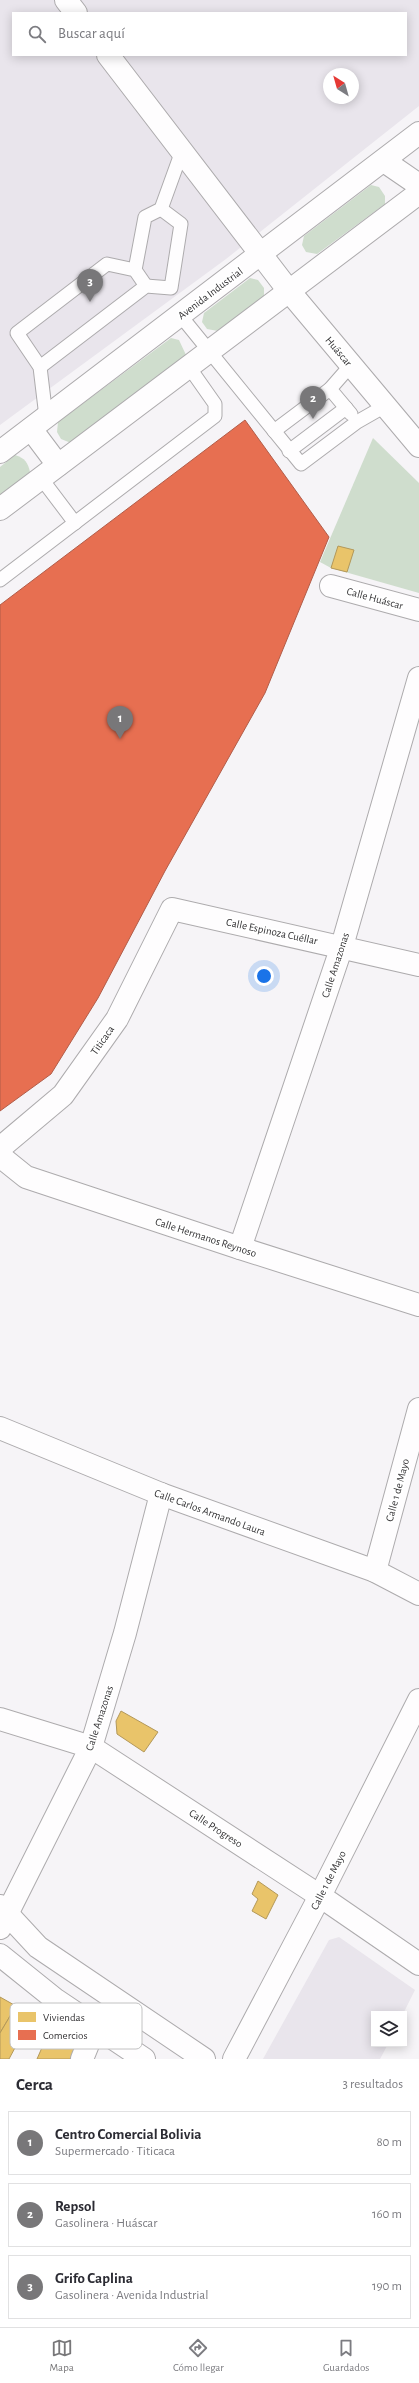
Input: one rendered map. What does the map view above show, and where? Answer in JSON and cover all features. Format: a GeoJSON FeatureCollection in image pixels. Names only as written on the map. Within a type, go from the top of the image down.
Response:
{"type":"FeatureCollection","features":[{"type":"Feature","properties":{"kind":"street"},"geometry":{"type":"LineString","coordinates":[[66,0],[75,12]]}},
{"type":"Feature","properties":{"kind":"street","name":"Huáscar"},"geometry":{"type":"LineString","coordinates":[[109,56],[261,255],[419,446]]}},
{"type":"Feature","properties":{"kind":"street","name":"Avenida Industrial"},"geometry":{"type":"LineString","coordinates":[[0,452],[261,255],[419,133]]}},
{"type":"Feature","properties":{"kind":"street"},"geometry":{"type":"LineString","coordinates":[[384,161],[419,185]]}},
{"type":"Feature","properties":{"kind":"street"},"geometry":{"type":"LineString","coordinates":[[0,508],[290,291],[419,192]]}},
{"type":"Feature","properties":{"kind":"street"},"geometry":{"type":"LineString","coordinates":[[38,423],[50,471]]}},
{"type":"Feature","properties":{"kind":"street","name":"Calle Huáscar"},"geometry":{"type":"LineString","coordinates":[[332,586],[419,610]]}},
{"type":"Feature","properties":{"kind":"street","name":"Calle Amazonas"},"geometry":{"type":"LineString","coordinates":[[240,1248],[342,946],[419,678]]}},
{"type":"Feature","properties":{"kind":"street","name":"Calle Espinoza Cuéllar"},"geometry":{"type":"LineString","coordinates":[[172,909],[342,946],[419,965]]}},
{"type":"Feature","properties":{"kind":"street","name":"Titicaca"},"geometry":{"type":"LineString","coordinates":[[0,1148],[63,1095],[117,1019],[172,909]]}},
{"type":"Feature","properties":{"kind":"street","name":"Calle Hermanos Reynoso"},"geometry":{"type":"LineString","coordinates":[[0,1156],[26,1177],[240,1248],[419,1304]]}},
{"type":"Feature","properties":{"kind":"street","name":"Calle 1 de Mayo"},"geometry":{"type":"LineString","coordinates":[[375,1571],[419,1409]]}},
{"type":"Feature","properties":{"kind":"street","name":"Calle Carlos Armando Laura"},"geometry":{"type":"LineString","coordinates":[[0,1428],[161,1494],[375,1571],[419,1594]]}},
{"type":"Feature","properties":{"kind":"street","name":"Calle Amazonas"},"geometry":{"type":"LineString","coordinates":[[3,1917],[91,1747],[125,1633],[161,1494]]}},
{"type":"Feature","properties":{"kind":"street","name":"Calle 1 de Mayo"},"geometry":{"type":"LineString","coordinates":[[234,2059],[320,1896],[419,1700]]}},
{"type":"Feature","properties":{"kind":"street","name":"Calle Progreso"},"geometry":{"type":"LineString","coordinates":[[0,1719],[91,1747],[320,1896],[419,1964]]}},
{"type":"Feature","properties":{"kind":"street"},"geometry":{"type":"LineString","coordinates":[[3,1917],[38,1947],[121,2003]]}},
{"type":"Feature","properties":{"kind":"street"},"geometry":{"type":"LineString","coordinates":[[0,1955],[60,2003]]}},
{"type":"Feature","properties":{"kind":"street"},"geometry":{"type":"LineString","coordinates":[[142,2017],[204,2059]]}},
{"type":"Feature","properties":{"kind":"street"},"geometry":{"type":"LineString","coordinates":[[82,2059],[86,2049]]}},
{"type":"Feature","properties":{"kind":"street"},"geometry":{"type":"LineString","coordinates":[[129,2049],[144,2059]]}},
{"type":"Feature","properties":{"kind":"lane"},"geometry":{"type":"LineString","coordinates":[[135,270],[145,218],[162,209],[182,151]]}},
{"type":"Feature","properties":{"kind":"lane"},"geometry":{"type":"LineString","coordinates":[[40,367],[146,286],[171,288],[181,224],[162,209]]}},
{"type":"Feature","properties":{"kind":"lane"},"geometry":{"type":"LineString","coordinates":[[38,423],[40,367],[17,333],[107,264],[135,270],[146,286]]}},
{"type":"Feature","properties":{"kind":"lane"},"geometry":{"type":"LineString","coordinates":[[180,315],[208,352],[301,464],[357,422],[386,406]]}},
{"type":"Feature","properties":{"kind":"lane"},"geometry":{"type":"LineString","coordinates":[[274,431],[330,389],[351,365]]}},
{"type":"Feature","properties":{"kind":"lane"},"geometry":{"type":"LineString","coordinates":[[0,580],[216,416],[215,404],[188,367]]}},
{"type":"Feature","properties":{"kind":"lane"},"geometry":{"type":"LineString","coordinates":[[330,389],[357,422]]}},
{"type":"Feature","properties":{"kind":"lane"},"geometry":{"type":"LineString","coordinates":[[289,451],[346,408]]}},
{"type":"Feature","properties":{"kind":"lane"},"geometry":{"type":"LineString","coordinates":[[50,471],[75,523]]}},
{"type":"Feature","properties":{"kind":"shaded area"},"geometry":{"type":"Polygon","coordinates":[[[0,0],[419,0],[419,106],[226,259],[0,425],[0,0]]]}},
{"type":"Feature","properties":{"kind":"shaded area"},"geometry":{"type":"Polygon","coordinates":[[[339,1937],[415,1990],[404,2011],[371,2011],[371,2047],[386,2047],[380,2059],[263,2059],[329,1940],[339,1937]]]}},
{"type":"Feature","properties":{"kind":"green space"},"geometry":{"type":"Polygon","coordinates":[[[371,185],[379,187],[385,196],[385,204],[317,254],[306,252],[302,245],[304,236],[371,185]]]}},
{"type":"Feature","properties":{"kind":"green space"},"geometry":{"type":"Polygon","coordinates":[[[250,278],[258,280],[264,288],[264,296],[218,331],[207,329],[202,322],[204,313],[250,278]]]}},
{"type":"Feature","properties":{"kind":"green space"},"geometry":{"type":"Polygon","coordinates":[[[171,338],[179,340],[186,355],[71,443],[61,439],[57,432],[58,422],[171,338]]]}},
{"type":"Feature","properties":{"kind":"green space"},"geometry":{"type":"Polygon","coordinates":[[[373,438],[419,483],[419,593],[331,568],[320,562],[373,438]]]}},
{"type":"Feature","properties":{"kind":"green space"},"geometry":{"type":"Polygon","coordinates":[[[15,455],[26,461],[30,472],[0,496],[0,467],[15,455]]]}},
{"type":"Feature","properties":{"kind":"building: Viviendas"},"geometry":{"type":"Polygon","coordinates":[[[338,546],[354,550],[347,572],[331,568],[338,546]]]}},
{"type":"Feature","properties":{"kind":"building: Viviendas"},"geometry":{"type":"Polygon","coordinates":[[[121,1711],[158,1732],[144,1752],[117,1734],[116,1721],[121,1711]]]}},
{"type":"Feature","properties":{"kind":"building: Viviendas"},"geometry":{"type":"Polygon","coordinates":[[[258,1881],[278,1895],[266,1919],[252,1911],[258,1899],[252,1894],[258,1881]]]}},
{"type":"Feature","properties":{"kind":"building: Viviendas"},"geometry":{"type":"Polygon","coordinates":[[[0,1997],[11,2003],[10,2016],[0,2033],[0,1997]]]}},
{"type":"Feature","properties":{"kind":"building: Viviendas"},"geometry":{"type":"Polygon","coordinates":[[[10,2016],[10,2049],[14,2049],[9,2059],[0,2059],[0,2033],[10,2016]]]}},
{"type":"Feature","properties":{"kind":"building: Viviendas"},"geometry":{"type":"Polygon","coordinates":[[[41,2049],[76,2049],[71,2059],[37,2059],[41,2049]]]}},
{"type":"Feature","properties":{"kind":"building: Comercios"},"geometry":{"type":"Polygon","coordinates":[[[245,420],[329,537],[265,693],[165,871],[98,998],[51,1074],[0,1111],[0,605],[245,420]]]}},
{"type":"Feature","properties":{"kind":"place","name":"Grifo Caplina"},"geometry":{"type":"Point","coordinates":[90,302]}},
{"type":"Feature","properties":{"kind":"place","name":"Repsol"},"geometry":{"type":"Point","coordinates":[313,419]}},
{"type":"Feature","properties":{"kind":"place","name":"Centro Comercial Bolivia"},"geometry":{"type":"Point","coordinates":[120,739]}}]}
